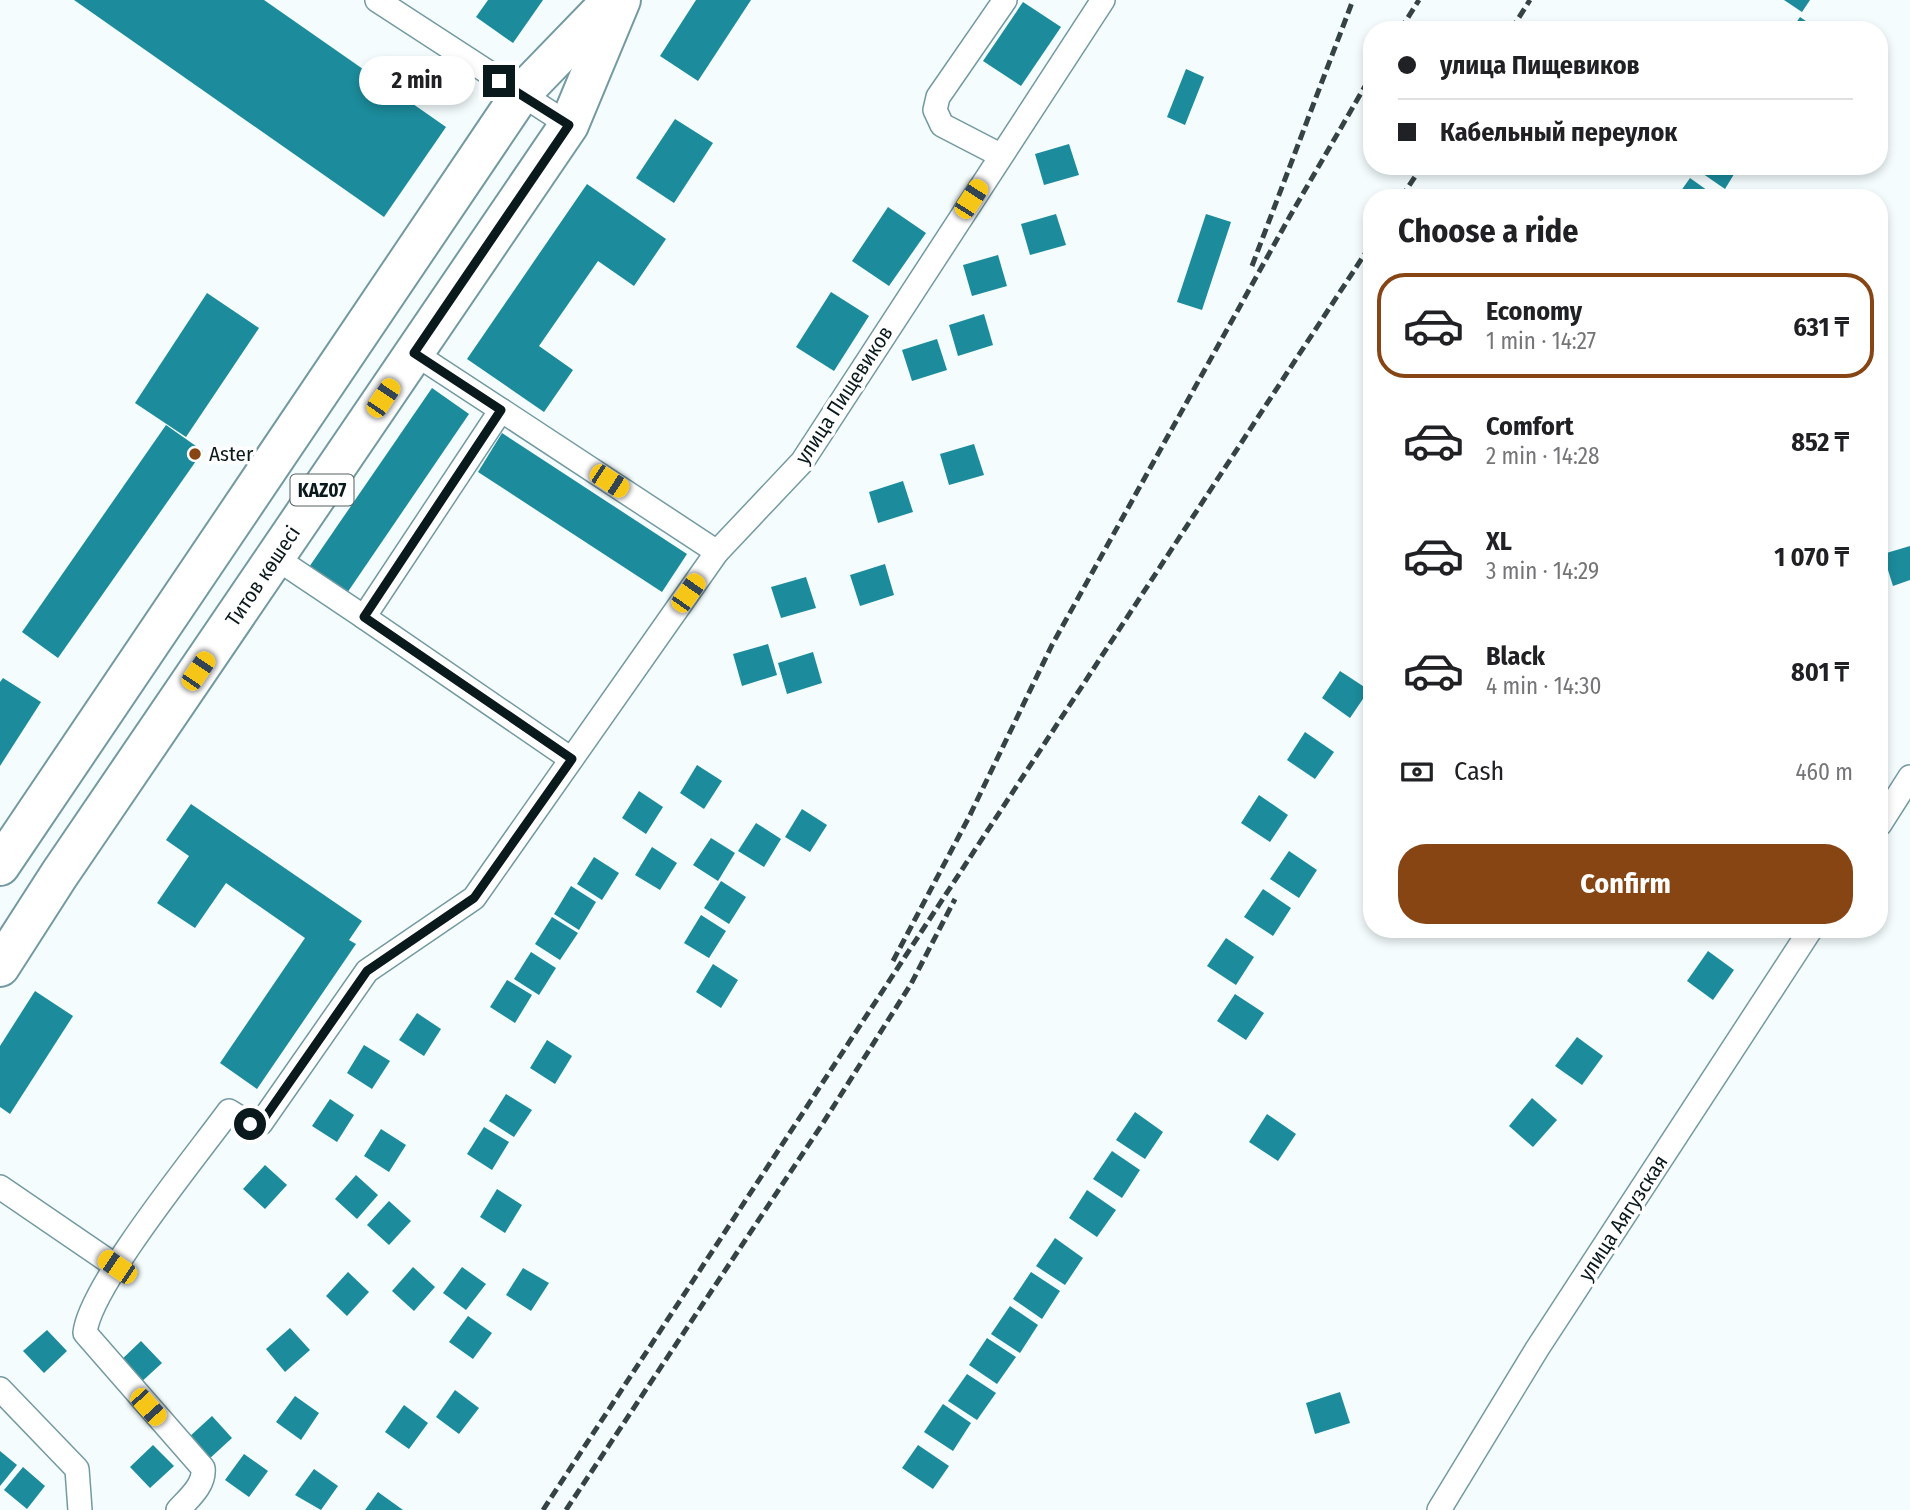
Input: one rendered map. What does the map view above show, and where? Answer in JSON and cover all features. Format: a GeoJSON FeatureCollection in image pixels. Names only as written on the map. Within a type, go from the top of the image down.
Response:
{"type":"FeatureCollection","features":[{"type":"Feature","properties":{"kind":"highway","name":"KAZ07"},"geometry":{"type":"LineString","coordinates":[[0,866],[520,95],[612,0]]}},
{"type":"Feature","properties":{"kind":"highway","name":"Титов көшесі"},"geometry":{"type":"LineString","coordinates":[[0,967],[59,875],[569,125],[621,0]]}},
{"type":"Feature","properties":{"kind":"street"},"geometry":{"type":"LineString","coordinates":[[377,0],[569,125]]}},
{"type":"Feature","properties":{"kind":"street"},"geometry":{"type":"LineString","coordinates":[[1000,155],[942,125],[935,110],[938,97],[1005,0]]}},
{"type":"Feature","properties":{"kind":"street","name":"улица Пищевиков"},"geometry":{"type":"LineString","coordinates":[[117,1267],[229,1111],[250,1124],[261,1123],[367,971],[474,898],[717,552],[802,462],[1103,0]]}},
{"type":"Feature","properties":{"kind":"street"},"geometry":{"type":"LineString","coordinates":[[414,353],[717,552]]}},
{"type":"Feature","properties":{"kind":"street"},"geometry":{"type":"LineString","coordinates":[[364,617],[501,410]]}},
{"type":"Feature","properties":{"kind":"street"},"geometry":{"type":"LineString","coordinates":[[276,558],[572,759]]}},
{"type":"Feature","properties":{"kind":"street"},"geometry":{"type":"LineString","coordinates":[[1888,811],[1910,777]]}},
{"type":"Feature","properties":{"kind":"street","name":"улица Аягузская"},"geometry":{"type":"LineString","coordinates":[[1439,1510],[1537,1349],[1805,938]]}},
{"type":"Feature","properties":{"kind":"street"},"geometry":{"type":"LineString","coordinates":[[0,1187],[117,1267],[86,1318],[85,1333],[203,1468],[204,1477],[198,1488],[178,1510]]}},
{"type":"Feature","properties":{"kind":"street"},"geometry":{"type":"LineString","coordinates":[[0,1389],[77,1469],[80,1510]]}},
{"type":"Feature","properties":{"kind":"building"},"geometry":{"type":"Polygon","coordinates":[[[74,0],[264,0],[446,127],[384,217],[74,0]]]}},
{"type":"Feature","properties":{"kind":"building"},"geometry":{"type":"Polygon","coordinates":[[[488,0],[543,0],[513,43],[476,17],[488,0]]]}},
{"type":"Feature","properties":{"kind":"building"},"geometry":{"type":"Polygon","coordinates":[[[696,0],[751,0],[698,81],[660,56],[696,0]]]}},
{"type":"Feature","properties":{"kind":"building"},"geometry":{"type":"Polygon","coordinates":[[[1784,0],[1810,0],[1802,12],[1784,0]]]}},
{"type":"Feature","properties":{"kind":"building"},"geometry":{"type":"Polygon","coordinates":[[[1023,2],[1061,27],[1021,86],[983,61],[1023,2]]]}},
{"type":"Feature","properties":{"kind":"building"},"geometry":{"type":"Polygon","coordinates":[[[1186,69],[1204,77],[1185,125],[1167,117],[1186,69]]]}},
{"type":"Feature","properties":{"kind":"building"},"geometry":{"type":"Polygon","coordinates":[[[675,119],[713,143],[674,203],[636,178],[675,119]]]}},
{"type":"Feature","properties":{"kind":"building"},"geometry":{"type":"Polygon","coordinates":[[[1069,144],[1079,175],[1044,185],[1035,154],[1069,144]]]}},
{"type":"Feature","properties":{"kind":"building"},"geometry":{"type":"Polygon","coordinates":[[[1705,175],[1734,175],[1725,189],[1705,175]]]}},
{"type":"Feature","properties":{"kind":"building"},"geometry":{"type":"Polygon","coordinates":[[[1690,178],[1705,189],[1682,189],[1690,178]]]}},
{"type":"Feature","properties":{"kind":"building"},"geometry":{"type":"Polygon","coordinates":[[[587,184],[666,239],[634,286],[598,261],[539,346],[573,370],[544,412],[467,359],[587,184]]]}},
{"type":"Feature","properties":{"kind":"building"},"geometry":{"type":"Polygon","coordinates":[[[888,207],[926,233],[889,286],[852,261],[888,207]]]}},
{"type":"Feature","properties":{"kind":"building"},"geometry":{"type":"Polygon","coordinates":[[[1056,214],[1066,245],[1030,255],[1021,224],[1056,214]]]}},
{"type":"Feature","properties":{"kind":"building"},"geometry":{"type":"Polygon","coordinates":[[[1206,214],[1231,222],[1202,310],[1177,302],[1206,214]]]}},
{"type":"Feature","properties":{"kind":"building"},"geometry":{"type":"Polygon","coordinates":[[[998,255],[1007,286],[972,296],[963,265],[998,255]]]}},
{"type":"Feature","properties":{"kind":"building"},"geometry":{"type":"Polygon","coordinates":[[[831,292],[869,316],[834,371],[796,347],[831,292]]]}},
{"type":"Feature","properties":{"kind":"building"},"geometry":{"type":"Polygon","coordinates":[[[207,293],[259,328],[186,437],[135,403],[207,293]]]}},
{"type":"Feature","properties":{"kind":"building"},"geometry":{"type":"Polygon","coordinates":[[[984,314],[993,345],[958,356],[949,325],[984,314]]]}},
{"type":"Feature","properties":{"kind":"building"},"geometry":{"type":"Polygon","coordinates":[[[937,339],[947,370],[912,381],[902,350],[937,339]]]}},
{"type":"Feature","properties":{"kind":"building"},"geometry":{"type":"Polygon","coordinates":[[[432,388],[469,414],[345,596],[307,570],[432,388]]]}},
{"type":"Feature","properties":{"kind":"building"},"geometry":{"type":"Polygon","coordinates":[[[166,425],[203,451],[58,658],[22,632],[166,425]]]}},
{"type":"Feature","properties":{"kind":"building"},"geometry":{"type":"Polygon","coordinates":[[[502,433],[687,554],[662,592],[478,472],[502,433]]]}},
{"type":"Feature","properties":{"kind":"building"},"geometry":{"type":"Polygon","coordinates":[[[974,444],[984,475],[949,485],[940,454],[974,444]]]}},
{"type":"Feature","properties":{"kind":"building"},"geometry":{"type":"Polygon","coordinates":[[[903,481],[913,512],[878,523],[869,492],[903,481]]]}},
{"type":"Feature","properties":{"kind":"building"},"geometry":{"type":"Polygon","coordinates":[[[1910,546],[1910,580],[1893,586],[1888,570],[1888,553],[1910,546]]]}},
{"type":"Feature","properties":{"kind":"building"},"geometry":{"type":"Polygon","coordinates":[[[885,564],[894,595],[860,606],[850,575],[885,564]]]}},
{"type":"Feature","properties":{"kind":"building"},"geometry":{"type":"Polygon","coordinates":[[[806,577],[816,608],[781,618],[771,587],[806,577]]]}},
{"type":"Feature","properties":{"kind":"building"},"geometry":{"type":"Polygon","coordinates":[[[768,644],[777,675],[742,686],[733,654],[768,644]]]}},
{"type":"Feature","properties":{"kind":"building"},"geometry":{"type":"Polygon","coordinates":[[[813,652],[822,683],[787,694],[778,663],[813,652]]]}},
{"type":"Feature","properties":{"kind":"building"},"geometry":{"type":"Polygon","coordinates":[[[1340,671],[1363,686],[1363,699],[1350,718],[1322,698],[1340,671]]]}},
{"type":"Feature","properties":{"kind":"building"},"geometry":{"type":"Polygon","coordinates":[[[3,678],[41,702],[0,766],[0,682],[3,678]]]}},
{"type":"Feature","properties":{"kind":"building"},"geometry":{"type":"Polygon","coordinates":[[[1305,732],[1334,752],[1315,779],[1287,760],[1305,732]]]}},
{"type":"Feature","properties":{"kind":"building"},"geometry":{"type":"Polygon","coordinates":[[[697,765],[722,781],[704,809],[680,793],[697,765]]]}},
{"type":"Feature","properties":{"kind":"building"},"geometry":{"type":"Polygon","coordinates":[[[639,791],[663,807],[646,834],[622,818],[639,791]]]}},
{"type":"Feature","properties":{"kind":"building"},"geometry":{"type":"Polygon","coordinates":[[[1259,795],[1288,815],[1270,842],[1241,823],[1259,795]]]}},
{"type":"Feature","properties":{"kind":"building"},"geometry":{"type":"Polygon","coordinates":[[[191,804],[362,921],[349,940],[356,944],[257,1089],[220,1063],[305,938],[226,883],[195,928],[157,903],[189,856],[166,840],[191,804]]]}},
{"type":"Feature","properties":{"kind":"building"},"geometry":{"type":"Polygon","coordinates":[[[802,809],[827,825],[810,852],[785,837],[802,809]]]}},
{"type":"Feature","properties":{"kind":"building"},"geometry":{"type":"Polygon","coordinates":[[[756,823],[781,839],[764,867],[738,851],[756,823]]]}},
{"type":"Feature","properties":{"kind":"building"},"geometry":{"type":"Polygon","coordinates":[[[711,838],[735,853],[718,881],[693,865],[711,838]]]}},
{"type":"Feature","properties":{"kind":"building"},"geometry":{"type":"Polygon","coordinates":[[[652,847],[677,863],[660,890],[635,875],[652,847]]]}},
{"type":"Feature","properties":{"kind":"building"},"geometry":{"type":"Polygon","coordinates":[[[1289,851],[1317,870],[1299,898],[1270,879],[1289,851]]]}},
{"type":"Feature","properties":{"kind":"building"},"geometry":{"type":"Polygon","coordinates":[[[594,857],[619,873],[602,900],[577,884],[594,857]]]}},
{"type":"Feature","properties":{"kind":"building"},"geometry":{"type":"Polygon","coordinates":[[[721,881],[746,897],[729,924],[704,908],[721,881]]]}},
{"type":"Feature","properties":{"kind":"building"},"geometry":{"type":"Polygon","coordinates":[[[571,886],[596,902],[579,930],[554,914],[571,886]]]}},
{"type":"Feature","properties":{"kind":"building"},"geometry":{"type":"Polygon","coordinates":[[[1263,889],[1291,908],[1273,936],[1244,917],[1263,889]]]}},
{"type":"Feature","properties":{"kind":"building"},"geometry":{"type":"Polygon","coordinates":[[[701,915],[726,931],[709,958],[684,943],[701,915]]]}},
{"type":"Feature","properties":{"kind":"building"},"geometry":{"type":"Polygon","coordinates":[[[552,917],[578,933],[560,960],[535,944],[552,917]]]}},
{"type":"Feature","properties":{"kind":"building"},"geometry":{"type":"Polygon","coordinates":[[[1226,938],[1254,957],[1236,985],[1207,966],[1226,938]]]}},
{"type":"Feature","properties":{"kind":"building"},"geometry":{"type":"Polygon","coordinates":[[[1708,951],[1734,970],[1713,1000],[1687,981],[1708,951]]]}},
{"type":"Feature","properties":{"kind":"building"},"geometry":{"type":"Polygon","coordinates":[[[531,952],[556,968],[539,995],[514,979],[531,952]]]}},
{"type":"Feature","properties":{"kind":"building"},"geometry":{"type":"Polygon","coordinates":[[[713,964],[738,980],[721,1008],[696,992],[713,964]]]}},
{"type":"Feature","properties":{"kind":"building"},"geometry":{"type":"Polygon","coordinates":[[[507,980],[532,995],[515,1023],[490,1007],[507,980]]]}},
{"type":"Feature","properties":{"kind":"building"},"geometry":{"type":"Polygon","coordinates":[[[35,991],[73,1016],[10,1114],[0,1107],[0,1046],[35,991]]]}},
{"type":"Feature","properties":{"kind":"building"},"geometry":{"type":"Polygon","coordinates":[[[1235,994],[1264,1013],[1246,1040],[1217,1021],[1235,994]]]}},
{"type":"Feature","properties":{"kind":"building"},"geometry":{"type":"Polygon","coordinates":[[[417,1013],[441,1029],[424,1056],[399,1040],[417,1013]]]}},
{"type":"Feature","properties":{"kind":"building"},"geometry":{"type":"Polygon","coordinates":[[[1577,1037],[1603,1056],[1582,1085],[1555,1066],[1577,1037]]]}},
{"type":"Feature","properties":{"kind":"building"},"geometry":{"type":"Polygon","coordinates":[[[547,1040],[572,1056],[555,1084],[530,1068],[547,1040]]]}},
{"type":"Feature","properties":{"kind":"building"},"geometry":{"type":"Polygon","coordinates":[[[364,1045],[390,1061],[372,1089],[347,1073],[364,1045]]]}},
{"type":"Feature","properties":{"kind":"building"},"geometry":{"type":"Polygon","coordinates":[[[506,1094],[532,1110],[514,1137],[489,1121],[506,1094]]]}},
{"type":"Feature","properties":{"kind":"building"},"geometry":{"type":"Polygon","coordinates":[[[1532,1098],[1557,1120],[1533,1147],[1509,1126],[1532,1098]]]}},
{"type":"Feature","properties":{"kind":"building"},"geometry":{"type":"Polygon","coordinates":[[[330,1099],[354,1115],[337,1142],[312,1126],[330,1099]]]}},
{"type":"Feature","properties":{"kind":"building"},"geometry":{"type":"Polygon","coordinates":[[[1135,1112],[1163,1132],[1145,1159],[1116,1140],[1135,1112]]]}},
{"type":"Feature","properties":{"kind":"building"},"geometry":{"type":"Polygon","coordinates":[[[1267,1114],[1296,1134],[1278,1161],[1249,1142],[1267,1114]]]}},
{"type":"Feature","properties":{"kind":"building"},"geometry":{"type":"Polygon","coordinates":[[[484,1127],[509,1142],[492,1170],[467,1154],[484,1127]]]}},
{"type":"Feature","properties":{"kind":"building"},"geometry":{"type":"Polygon","coordinates":[[[381,1129],[406,1145],[389,1172],[364,1156],[381,1129]]]}},
{"type":"Feature","properties":{"kind":"building"},"geometry":{"type":"Polygon","coordinates":[[[1112,1151],[1140,1170],[1122,1198],[1093,1179],[1112,1151]]]}},
{"type":"Feature","properties":{"kind":"building"},"geometry":{"type":"Polygon","coordinates":[[[265,1165],[287,1185],[265,1209],[243,1189],[265,1165]]]}},
{"type":"Feature","properties":{"kind":"building"},"geometry":{"type":"Polygon","coordinates":[[[356,1175],[378,1195],[357,1219],[335,1199],[356,1175]]]}},
{"type":"Feature","properties":{"kind":"building"},"geometry":{"type":"Polygon","coordinates":[[[497,1189],[522,1205],[505,1233],[480,1217],[497,1189]]]}},
{"type":"Feature","properties":{"kind":"building"},"geometry":{"type":"Polygon","coordinates":[[[1087,1190],[1116,1210],[1097,1237],[1069,1218],[1087,1190]]]}},
{"type":"Feature","properties":{"kind":"building"},"geometry":{"type":"Polygon","coordinates":[[[389,1201],[411,1221],[389,1245],[367,1225],[389,1201]]]}},
{"type":"Feature","properties":{"kind":"building"},"geometry":{"type":"Polygon","coordinates":[[[1055,1238],[1083,1258],[1065,1285],[1036,1266],[1055,1238]]]}},
{"type":"Feature","properties":{"kind":"building"},"geometry":{"type":"Polygon","coordinates":[[[413,1267],[435,1287],[414,1311],[392,1291],[413,1267]]]}},
{"type":"Feature","properties":{"kind":"building"},"geometry":{"type":"Polygon","coordinates":[[[462,1267],[486,1284],[466,1310],[443,1293],[462,1267]]]}},
{"type":"Feature","properties":{"kind":"building"},"geometry":{"type":"Polygon","coordinates":[[[523,1268],[549,1283],[531,1311],[506,1295],[523,1268]]]}},
{"type":"Feature","properties":{"kind":"building"},"geometry":{"type":"Polygon","coordinates":[[[348,1272],[369,1292],[347,1316],[326,1296],[348,1272]]]}},
{"type":"Feature","properties":{"kind":"building"},"geometry":{"type":"Polygon","coordinates":[[[1031,1272],[1060,1291],[1042,1319],[1013,1299],[1031,1272]]]}},
{"type":"Feature","properties":{"kind":"building"},"geometry":{"type":"Polygon","coordinates":[[[1010,1306],[1038,1325],[1020,1353],[991,1334],[1010,1306]]]}},
{"type":"Feature","properties":{"kind":"building"},"geometry":{"type":"Polygon","coordinates":[[[468,1316],[492,1333],[473,1359],[449,1342],[468,1316]]]}},
{"type":"Feature","properties":{"kind":"building"},"geometry":{"type":"Polygon","coordinates":[[[290,1328],[310,1350],[285,1372],[266,1349],[290,1328]]]}},
{"type":"Feature","properties":{"kind":"building"},"geometry":{"type":"Polygon","coordinates":[[[47,1330],[67,1351],[44,1373],[23,1351],[47,1330]]]}},
{"type":"Feature","properties":{"kind":"building"},"geometry":{"type":"Polygon","coordinates":[[[987,1338],[1016,1357],[997,1384],[969,1365],[987,1338]]]}},
{"type":"Feature","properties":{"kind":"building"},"geometry":{"type":"Polygon","coordinates":[[[141,1341],[162,1363],[138,1385],[118,1363],[141,1341]]]}},
{"type":"Feature","properties":{"kind":"building"},"geometry":{"type":"Polygon","coordinates":[[[967,1374],[996,1393],[977,1420],[948,1401],[967,1374]]]}},
{"type":"Feature","properties":{"kind":"building"},"geometry":{"type":"Polygon","coordinates":[[[455,1390],[479,1408],[459,1434],[436,1417],[455,1390]]]}},
{"type":"Feature","properties":{"kind":"building"},"geometry":{"type":"Polygon","coordinates":[[[1340,1392],[1350,1423],[1315,1434],[1306,1403],[1340,1392]]]}},
{"type":"Feature","properties":{"kind":"building"},"geometry":{"type":"Polygon","coordinates":[[[295,1396],[319,1413],[301,1440],[276,1422],[295,1396]]]}},
{"type":"Feature","properties":{"kind":"building"},"geometry":{"type":"Polygon","coordinates":[[[943,1404],[971,1423],[953,1451],[924,1432],[943,1404]]]}},
{"type":"Feature","properties":{"kind":"building"},"geometry":{"type":"Polygon","coordinates":[[[404,1405],[428,1423],[409,1449],[385,1432],[404,1405]]]}},
{"type":"Feature","properties":{"kind":"building"},"geometry":{"type":"Polygon","coordinates":[[[212,1416],[232,1438],[208,1460],[188,1438],[212,1416]]]}},
{"type":"Feature","properties":{"kind":"building"},"geometry":{"type":"Polygon","coordinates":[[[153,1445],[174,1466],[150,1488],[130,1467],[153,1445]]]}},
{"type":"Feature","properties":{"kind":"building"},"geometry":{"type":"Polygon","coordinates":[[[918,1445],[949,1466],[933,1489],[902,1468],[918,1445]]]}},
{"type":"Feature","properties":{"kind":"building"},"geometry":{"type":"Polygon","coordinates":[[[0,1451],[17,1465],[0,1486],[0,1451]]]}},
{"type":"Feature","properties":{"kind":"building"},"geometry":{"type":"Polygon","coordinates":[[[244,1454],[268,1471],[249,1497],[225,1480],[244,1454]]]}},
{"type":"Feature","properties":{"kind":"building"},"geometry":{"type":"Polygon","coordinates":[[[23,1467],[45,1486],[27,1509],[4,1490],[23,1467]]]}},
{"type":"Feature","properties":{"kind":"building"},"geometry":{"type":"Polygon","coordinates":[[[314,1469],[338,1486],[321,1510],[295,1495],[314,1469]]]}},
{"type":"Feature","properties":{"kind":"building"},"geometry":{"type":"Polygon","coordinates":[[[378,1492],[403,1510],[365,1510],[378,1492]]]}},
{"type":"Feature","properties":{"kind":"railway"},"geometry":{"type":"LineString","coordinates":[[1252,266],[1353,0]]}},
{"type":"Feature","properties":{"kind":"railway"},"geometry":{"type":"LineString","coordinates":[[1406,21],[1419,0]]}},
{"type":"Feature","properties":{"kind":"railway"},"geometry":{"type":"LineString","coordinates":[[1517,21],[1530,0]]}},
{"type":"Feature","properties":{"kind":"railway"},"geometry":{"type":"LineString","coordinates":[[893,961],[969,817],[1052,645],[1363,90]]}},
{"type":"Feature","properties":{"kind":"railway"},"geometry":{"type":"LineString","coordinates":[[1407,189],[1416,175]]}},
{"type":"Feature","properties":{"kind":"railway"},"geometry":{"type":"LineString","coordinates":[[543,1510],[1363,257]]}},
{"type":"Feature","properties":{"kind":"railway"},"geometry":{"type":"LineString","coordinates":[[566,1510],[823,1123],[911,984],[955,899]]}},
{"type":"Feature","properties":{"kind":"place","name":"Aster"},"geometry":{"type":"Point","coordinates":[195,454]}},
{"type":"Feature","properties":{"kind":"route"},"geometry":{"type":"LineString","coordinates":[[250,1124],[261,1123],[367,971],[474,898],[572,759],[364,617],[501,410],[414,353],[569,125],[499,81]]}}]}
